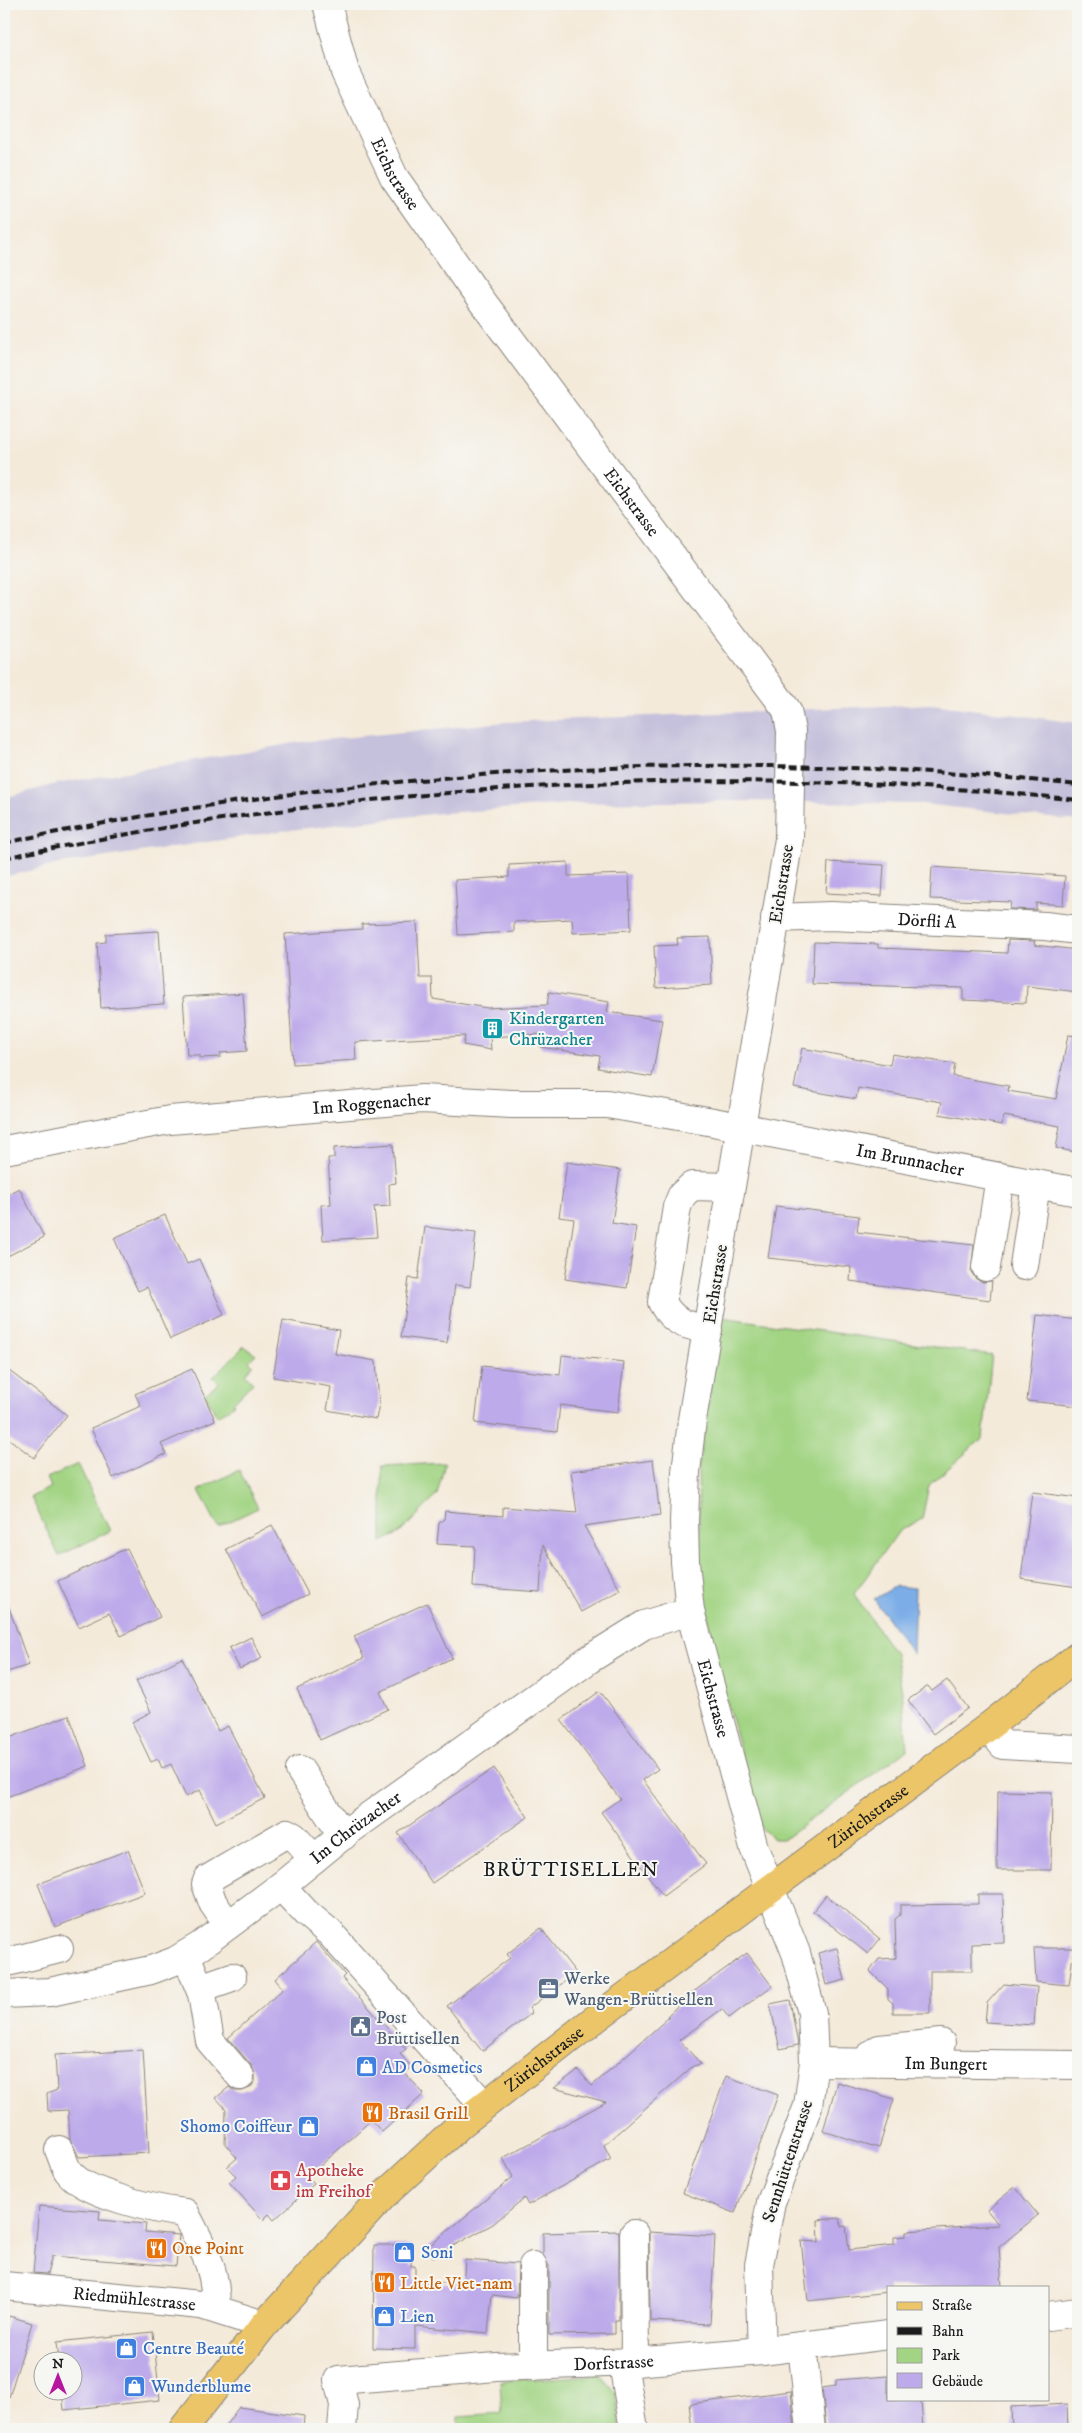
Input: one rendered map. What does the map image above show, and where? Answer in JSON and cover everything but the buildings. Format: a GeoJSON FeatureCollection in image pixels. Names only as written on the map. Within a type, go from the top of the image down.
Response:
{"type":"FeatureCollection","features":[{"type":"Feature","properties":{"kind":"main road","name":"Zürichstrasse"},"geometry":{"type":"LineString","coordinates":[[183,2429],[264,2325],[383,2196],[484,2105],[770,1888],[988,1728],[1078,1656]]}},
{"type":"Feature","properties":{"kind":"street","name":"Eichstrasse"},"geometry":{"type":"LineString","coordinates":[[327,4],[345,72],[394,178],[470,285],[787,710],[791,731],[789,839],[692,1420],[686,1472],[685,1562],[690,1611],[754,1848],[770,1888]]}},
{"type":"Feature","properties":{"kind":"street","name":"Dörfli A"},"geometry":{"type":"LineString","coordinates":[[775,918],[831,916],[1045,926],[1078,930]]}},
{"type":"Feature","properties":{"kind":"street","name":"Im Roggenacher"},"geometry":{"type":"LineString","coordinates":[[4,1150],[170,1120],[422,1099],[512,1104],[607,1104],[741,1128]]}},
{"type":"Feature","properties":{"kind":"street","name":"Im Brunnacher"},"geometry":{"type":"LineString","coordinates":[[741,1128],[1078,1192]]}},
{"type":"Feature","properties":{"kind":"street"},"geometry":{"type":"LineString","coordinates":[[986,1267],[1000,1177]]}},
{"type":"Feature","properties":{"kind":"street"},"geometry":{"type":"LineString","coordinates":[[1024,1266],[1036,1184]]}},
{"type":"Feature","properties":{"kind":"street"},"geometry":{"type":"LineString","coordinates":[[708,1330],[686,1325],[669,1315],[662,1302],[677,1207],[682,1195],[692,1186],[730,1187]]}},
{"type":"Feature","properties":{"kind":"street","name":"Im Chrüzacher"},"geometry":{"type":"LineString","coordinates":[[4,1994],[50,1992],[151,1970],[186,1955],[281,1886],[343,1836],[588,1660],[644,1625],[690,1611]]}},
{"type":"Feature","properties":{"kind":"street"},"geometry":{"type":"LineString","coordinates":[[988,1728],[1003,1745],[1078,1749]]}},
{"type":"Feature","properties":{"kind":"street"},"geometry":{"type":"LineString","coordinates":[[300,1770],[343,1836]]}},
{"type":"Feature","properties":{"kind":"street"},"geometry":{"type":"LineString","coordinates":[[228,1925],[212,1903],[206,1884],[208,1879],[287,1833],[294,1837],[314,1860]]}},
{"type":"Feature","properties":{"kind":"street"},"geometry":{"type":"LineString","coordinates":[[281,1886],[306,1913],[330,1933],[484,2105]]}},
{"type":"Feature","properties":{"kind":"street","name":"Sennhüttenstrasse"},"geometry":{"type":"LineString","coordinates":[[762,2351],[759,2265],[762,2246],[771,2202],[808,2106],[814,2062],[812,2013],[808,1995],[796,1953],[770,1888]]}},
{"type":"Feature","properties":{"kind":"street"},"geometry":{"type":"LineString","coordinates":[[4,1963],[59,1950]]}},
{"type":"Feature","properties":{"kind":"street"},"geometry":{"type":"LineString","coordinates":[[186,1955],[200,1988],[210,2041],[240,2076]]}},
{"type":"Feature","properties":{"kind":"street"},"geometry":{"type":"LineString","coordinates":[[200,1988],[232,1977]]}},
{"type":"Feature","properties":{"kind":"street"},"geometry":{"type":"LineString","coordinates":[[860,2064],[879,2049],[941,2043]]}},
{"type":"Feature","properties":{"kind":"street","name":"Im Bungert"},"geometry":{"type":"LineString","coordinates":[[814,2062],[860,2064],[1078,2064]]}},
{"type":"Feature","properties":{"kind":"street"},"geometry":{"type":"LineString","coordinates":[[59,2150],[69,2172],[97,2192],[159,2210],[185,2214],[212,2268],[216,2285],[216,2309]]}},
{"type":"Feature","properties":{"kind":"street"},"geometry":{"type":"LineString","coordinates":[[634,2234],[629,2363],[634,2429]]}},
{"type":"Feature","properties":{"kind":"street"},"geometry":{"type":"LineString","coordinates":[[533,2266],[533,2366]]}},
{"type":"Feature","properties":{"kind":"street","name":"Riedmühlestrasse"},"geometry":{"type":"LineString","coordinates":[[4,2286],[201,2305],[264,2325]]}},
{"type":"Feature","properties":{"kind":"street"},"geometry":{"type":"LineString","coordinates":[[1050,2316],[1078,2312]]}},
{"type":"Feature","properties":{"kind":"street","name":"Dorfstrasse"},"geometry":{"type":"LineString","coordinates":[[342,2429],[344,2405],[338,2380],[533,2366],[629,2363],[762,2351],[887,2335]]}},
{"type":"Feature","properties":{"kind":"street"},"geometry":{"type":"LineString","coordinates":[[802,2346],[811,2429]]}},
{"type":"Feature","properties":{"kind":"shaded area"},"geometry":{"type":"Polygon","coordinates":[[[932,704],[1078,723],[1078,821],[923,804],[751,801],[581,803],[431,814],[281,831],[59,864],[4,877],[4,798],[56,784],[301,742],[506,722],[932,704]]]}},
{"type":"Feature","properties":{"kind":"green space"},"geometry":{"type":"Polygon","coordinates":[[[721,1317],[992,1355],[983,1438],[929,1485],[922,1519],[899,1531],[854,1594],[895,1654],[903,1697],[907,1750],[784,1839],[774,1839],[761,1828],[713,1651],[700,1557],[698,1470],[721,1317]]]}},
{"type":"Feature","properties":{"kind":"green space"},"geometry":{"type":"Polygon","coordinates":[[[244,1346],[256,1354],[249,1361],[253,1365],[245,1374],[253,1382],[233,1403],[234,1405],[217,1416],[205,1394],[219,1383],[213,1377],[244,1346]]]}},
{"type":"Feature","properties":{"kind":"green space"},"geometry":{"type":"Polygon","coordinates":[[[445,1463],[437,1495],[400,1533],[382,1542],[382,1466],[445,1463]]]}},
{"type":"Feature","properties":{"kind":"green space"},"geometry":{"type":"Polygon","coordinates":[[[78,1464],[110,1531],[59,1556],[31,1497],[51,1487],[47,1478],[78,1464]]]}},
{"type":"Feature","properties":{"kind":"green space"},"geometry":{"type":"Polygon","coordinates":[[[239,1470],[258,1508],[218,1527],[199,1490],[239,1470]]]}},
{"type":"Feature","properties":{"kind":"green space"},"geometry":{"type":"Polygon","coordinates":[[[600,2375],[615,2392],[621,2429],[458,2429],[459,2416],[502,2413],[500,2381],[600,2375]]]}},
{"type":"Feature","properties":{"kind":"water"},"geometry":{"type":"Polygon","coordinates":[[[896,1586],[915,1588],[913,1654],[874,1599],[896,1586]]]}},
{"type":"Feature","properties":{"kind":"railway"},"geometry":{"type":"LineString","coordinates":[[4,843],[135,818],[269,797],[403,782],[539,771],[675,766],[810,767],[945,773],[1078,785]]}},
{"type":"Feature","properties":{"kind":"railway"},"geometry":{"type":"LineString","coordinates":[[4,858],[136,833],[270,812],[404,797],[539,787],[674,782],[809,782],[944,788],[1078,800]]}},
{"type":"Feature","properties":{"kind":"place","name":"Kindergarten Chrüzacher"},"geometry":{"type":"Point","coordinates":[493,1028]}},
{"type":"Feature","properties":{"kind":"place","name":"Werke Wangen-Brüttisellen"},"geometry":{"type":"Point","coordinates":[548,1988]}},
{"type":"Feature","properties":{"kind":"place","name":"Post Brüttisellen"},"geometry":{"type":"Point","coordinates":[360,2027]}},
{"type":"Feature","properties":{"kind":"place","name":"AD Cosmetics"},"geometry":{"type":"Point","coordinates":[366,2067]}},
{"type":"Feature","properties":{"kind":"place","name":"Brasil Grill"},"geometry":{"type":"Point","coordinates":[372,2113]}},
{"type":"Feature","properties":{"kind":"place","name":"Shomo Coiffeur"},"geometry":{"type":"Point","coordinates":[308,2126]}},
{"type":"Feature","properties":{"kind":"place","name":"Apotheke im Freihof"},"geometry":{"type":"Point","coordinates":[280,2180]}},
{"type":"Feature","properties":{"kind":"place","name":"One Point"},"geometry":{"type":"Point","coordinates":[156,2248]}},
{"type":"Feature","properties":{"kind":"place","name":"Soni"},"geometry":{"type":"Point","coordinates":[405,2252]}},
{"type":"Feature","properties":{"kind":"place","name":"Little Viet-nam"},"geometry":{"type":"Point","coordinates":[384,2283]}},
{"type":"Feature","properties":{"kind":"place","name":"Lien"},"geometry":{"type":"Point","coordinates":[384,2316]}},
{"type":"Feature","properties":{"kind":"place","name":"Centre Beauté"},"geometry":{"type":"Point","coordinates":[127,2348]}},
{"type":"Feature","properties":{"kind":"place","name":"Wunderblume"},"geometry":{"type":"Point","coordinates":[135,2386]}},
{"type":"Feature","properties":{"kind":"district","name":"BRÜTTISELLEN"},"geometry":{"type":"Point","coordinates":[571,1869]}}]}
